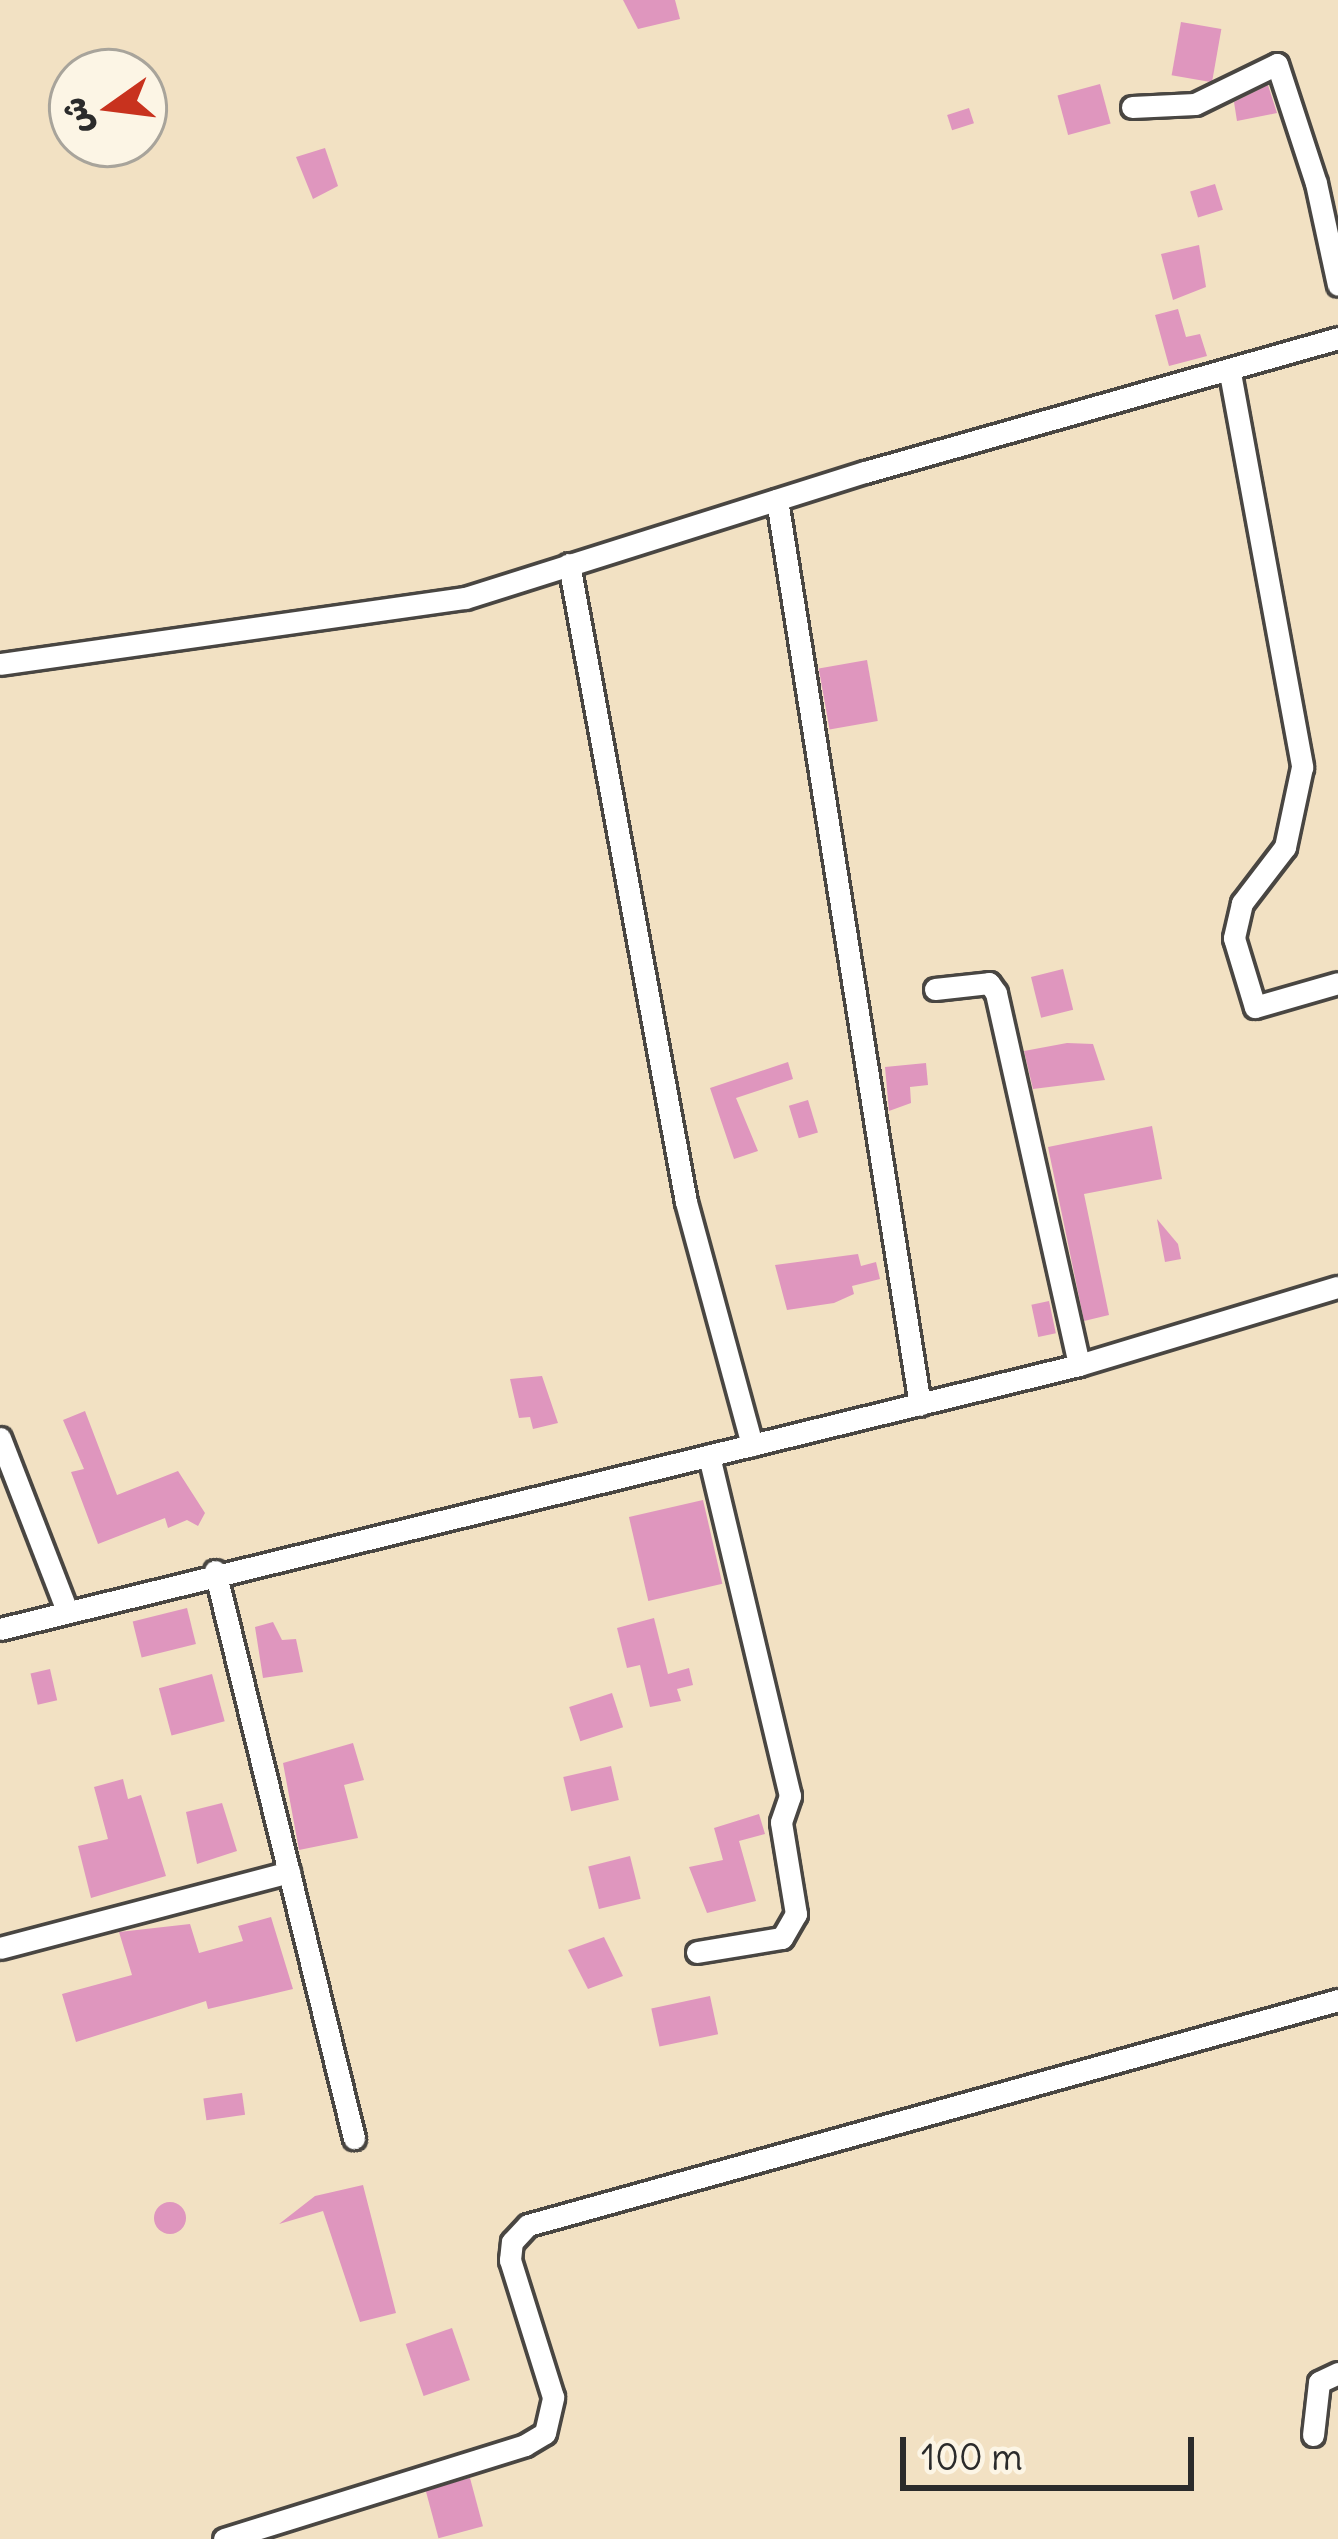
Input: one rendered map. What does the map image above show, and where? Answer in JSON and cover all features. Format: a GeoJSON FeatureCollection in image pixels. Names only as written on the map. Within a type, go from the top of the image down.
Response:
{"type":"FeatureCollection","features":[{"type":"Feature","properties":{"kind":"street"},"geometry":{"type":"LineString","coordinates":[[1132,106],[1195,104],[1276,64],[1316,183],[1338,285]]}},
{"type":"Feature","properties":{"kind":"street"},"geometry":{"type":"LineString","coordinates":[[0,664],[316,625],[465,598],[777,500],[1230,373],[1338,338]]}},
{"type":"Feature","properties":{"kind":"street"},"geometry":{"type":"LineString","coordinates":[[1230,373],[1302,767],[1292,830],[1241,903],[1234,938],[1255,1007],[1338,983]]}},
{"type":"Feature","properties":{"kind":"street"},"geometry":{"type":"LineString","coordinates":[[777,500],[920,1405]]}},
{"type":"Feature","properties":{"kind":"street"},"geometry":{"type":"LineString","coordinates":[[569,565],[686,1202],[752,1445]]}},
{"type":"Feature","properties":{"kind":"street"},"geometry":{"type":"LineString","coordinates":[[935,989],[989,983],[996,993],[1079,1365]]}},
{"type":"Feature","properties":{"kind":"street"},"geometry":{"type":"LineString","coordinates":[[0,1629],[215,1571],[1079,1365],[1338,1288]]}},
{"type":"Feature","properties":{"kind":"street"},"geometry":{"type":"LineString","coordinates":[[0,1438],[67,1611]]}},
{"type":"Feature","properties":{"kind":"street"},"geometry":{"type":"LineString","coordinates":[[697,1952],[782,1938],[796,1914],[781,1822],[790,1796],[709,1456]]}},
{"type":"Feature","properties":{"kind":"street"},"geometry":{"type":"LineString","coordinates":[[215,1571],[354,2138]]}},
{"type":"Feature","properties":{"kind":"street"},"geometry":{"type":"LineString","coordinates":[[0,1948],[289,1872]]}},
{"type":"Feature","properties":{"kind":"street"},"geometry":{"type":"LineString","coordinates":[[224,2539],[545,2433],[553,2397],[510,2260],[512,2242],[528,2225],[1338,2000]]}},
{"type":"Feature","properties":{"kind":"street"},"geometry":{"type":"LineString","coordinates":[[1312,2435],[1319,2382],[1338,2373]]}},
{"type":"Feature","properties":{"kind":"building"},"geometry":{"type":"Polygon","coordinates":[[[623,0],[675,0],[680,19],[638,29],[623,0]]]}},
{"type":"Feature","properties":{"kind":"building"},"geometry":{"type":"Polygon","coordinates":[[[1181,22],[1221,29],[1212,82],[1172,75],[1181,22]]]}},
{"type":"Feature","properties":{"kind":"building"},"geometry":{"type":"Polygon","coordinates":[[[1100,84],[1111,124],[1068,135],[1057,95],[1100,84]]]}},
{"type":"Feature","properties":{"kind":"building"},"geometry":{"type":"Polygon","coordinates":[[[1268,85],[1277,113],[1237,121],[1234,102],[1268,85]]]}},
{"type":"Feature","properties":{"kind":"building"},"geometry":{"type":"Polygon","coordinates":[[[969,108],[974,123],[952,130],[947,115],[969,108]]]}},
{"type":"Feature","properties":{"kind":"building"},"geometry":{"type":"Polygon","coordinates":[[[325,148],[338,186],[313,199],[296,157],[325,148]]]}},
{"type":"Feature","properties":{"kind":"building"},"geometry":{"type":"Polygon","coordinates":[[[1215,184],[1223,210],[1198,217],[1190,192],[1215,184]]]}},
{"type":"Feature","properties":{"kind":"building"},"geometry":{"type":"Polygon","coordinates":[[[1199,245],[1206,287],[1173,300],[1161,254],[1199,245]]]}},
{"type":"Feature","properties":{"kind":"building"},"geometry":{"type":"Polygon","coordinates":[[[1178,309],[1186,337],[1200,334],[1207,356],[1169,366],[1155,315],[1178,309]]]}},
{"type":"Feature","properties":{"kind":"building"},"geometry":{"type":"Polygon","coordinates":[[[867,660],[878,721],[830,730],[819,669],[867,660]]]}},
{"type":"Feature","properties":{"kind":"building"},"geometry":{"type":"Polygon","coordinates":[[[1063,969],[1073,1010],[1041,1018],[1031,977],[1063,969]]]}},
{"type":"Feature","properties":{"kind":"building"},"geometry":{"type":"Polygon","coordinates":[[[1067,1043],[1093,1044],[1105,1080],[1033,1089],[1024,1051],[1067,1043]]]}},
{"type":"Feature","properties":{"kind":"building"},"geometry":{"type":"Polygon","coordinates":[[[788,1062],[793,1079],[736,1098],[758,1151],[734,1159],[710,1088],[788,1062]]]}},
{"type":"Feature","properties":{"kind":"building"},"geometry":{"type":"Polygon","coordinates":[[[926,1063],[928,1085],[910,1087],[911,1103],[889,1111],[885,1067],[926,1063]]]}},
{"type":"Feature","properties":{"kind":"building"},"geometry":{"type":"Polygon","coordinates":[[[808,1100],[818,1133],[799,1138],[789,1106],[808,1100]]]}},
{"type":"Feature","properties":{"kind":"building"},"geometry":{"type":"Polygon","coordinates":[[[1152,1126],[1162,1179],[1084,1194],[1109,1315],[1084,1321],[1048,1147],[1152,1126]]]}},
{"type":"Feature","properties":{"kind":"building"},"geometry":{"type":"Polygon","coordinates":[[[1157,1219],[1178,1244],[1181,1259],[1165,1262],[1157,1219]]]}},
{"type":"Feature","properties":{"kind":"building"},"geometry":{"type":"Polygon","coordinates":[[[858,1254],[861,1266],[876,1262],[880,1279],[852,1286],[854,1294],[834,1303],[787,1310],[775,1265],[858,1254]]]}},
{"type":"Feature","properties":{"kind":"building"},"geometry":{"type":"Polygon","coordinates":[[[1049,1301],[1056,1333],[1038,1337],[1031,1305],[1049,1301]]]}},
{"type":"Feature","properties":{"kind":"building"},"geometry":{"type":"Polygon","coordinates":[[[542,1376],[558,1423],[533,1429],[530,1417],[519,1418],[510,1379],[542,1376]]]}},
{"type":"Feature","properties":{"kind":"building"},"geometry":{"type":"Polygon","coordinates":[[[85,1411],[117,1495],[178,1471],[205,1513],[198,1526],[187,1520],[168,1528],[165,1518],[98,1544],[71,1472],[84,1469],[63,1420],[85,1411]]]}},
{"type":"Feature","properties":{"kind":"building"},"geometry":{"type":"Polygon","coordinates":[[[703,1500],[722,1584],[648,1601],[629,1517],[703,1500]]]}},
{"type":"Feature","properties":{"kind":"building"},"geometry":{"type":"Polygon","coordinates":[[[187,1608],[196,1644],[142,1657],[133,1622],[187,1608]]]}},
{"type":"Feature","properties":{"kind":"building"},"geometry":{"type":"Polygon","coordinates":[[[654,1618],[668,1674],[689,1668],[693,1685],[677,1689],[681,1701],[650,1707],[640,1665],[627,1668],[617,1628],[654,1618]]]}},
{"type":"Feature","properties":{"kind":"building"},"geometry":{"type":"Polygon","coordinates":[[[273,1622],[282,1640],[296,1639],[303,1672],[263,1678],[255,1627],[273,1622]]]}},
{"type":"Feature","properties":{"kind":"building"},"geometry":{"type":"Polygon","coordinates":[[[50,1669],[57,1700],[38,1705],[31,1673],[50,1669]]]}},
{"type":"Feature","properties":{"kind":"building"},"geometry":{"type":"Polygon","coordinates":[[[212,1674],[225,1721],[172,1736],[159,1688],[212,1674]]]}},
{"type":"Feature","properties":{"kind":"building"},"geometry":{"type":"Polygon","coordinates":[[[612,1693],[623,1727],[580,1741],[569,1707],[612,1693]]]}},
{"type":"Feature","properties":{"kind":"building"},"geometry":{"type":"Polygon","coordinates":[[[353,1743],[364,1780],[344,1785],[358,1838],[299,1850],[283,1763],[353,1743]]]}},
{"type":"Feature","properties":{"kind":"building"},"geometry":{"type":"Polygon","coordinates":[[[611,1766],[619,1800],[571,1811],[563,1777],[611,1766]]]}},
{"type":"Feature","properties":{"kind":"building"},"geometry":{"type":"Polygon","coordinates":[[[123,1779],[128,1799],[141,1795],[166,1876],[91,1898],[78,1846],[108,1839],[94,1787],[123,1779]]]}},
{"type":"Feature","properties":{"kind":"building"},"geometry":{"type":"Polygon","coordinates":[[[222,1803],[237,1851],[197,1864],[186,1812],[222,1803]]]}},
{"type":"Feature","properties":{"kind":"building"},"geometry":{"type":"Polygon","coordinates":[[[759,1814],[765,1834],[739,1841],[756,1901],[707,1913],[689,1867],[723,1860],[714,1828],[759,1814]]]}},
{"type":"Feature","properties":{"kind":"building"},"geometry":{"type":"Polygon","coordinates":[[[630,1856],[641,1899],[599,1909],[588,1866],[630,1856]]]}},
{"type":"Feature","properties":{"kind":"building"},"geometry":{"type":"Polygon","coordinates":[[[271,1917],[293,1989],[208,2009],[206,2001],[76,2042],[62,1994],[132,1975],[119,1932],[190,1924],[199,1953],[243,1941],[238,1926],[271,1917]]]}},
{"type":"Feature","properties":{"kind":"building"},"geometry":{"type":"Polygon","coordinates":[[[604,1937],[623,1976],[588,1989],[568,1950],[604,1937]]]}},
{"type":"Feature","properties":{"kind":"building"},"geometry":{"type":"Polygon","coordinates":[[[710,1996],[718,2034],[659,2047],[651,2008],[710,1996]]]}},
{"type":"Feature","properties":{"kind":"building"},"geometry":{"type":"Polygon","coordinates":[[[242,2093],[245,2115],[206,2120],[203,2098],[242,2093]]]}},
{"type":"Feature","properties":{"kind":"building"},"geometry":{"type":"Polygon","coordinates":[[[363,2185],[396,2313],[360,2322],[323,2211],[279,2224],[315,2196],[363,2185]]]}},
{"type":"Feature","properties":{"kind":"building"},"geometry":{"type":"Polygon","coordinates":[[[170,2202],[181,2207],[186,2218],[181,2229],[170,2234],[159,2229],[154,2218],[159,2207],[170,2202]]]}},
{"type":"Feature","properties":{"kind":"building"},"geometry":{"type":"Polygon","coordinates":[[[452,2328],[470,2380],[424,2396],[406,2344],[452,2328]]]}},
{"type":"Feature","properties":{"kind":"building"},"geometry":{"type":"Polygon","coordinates":[[[470,2478],[483,2526],[439,2538],[426,2490],[470,2478]]]}}]}
